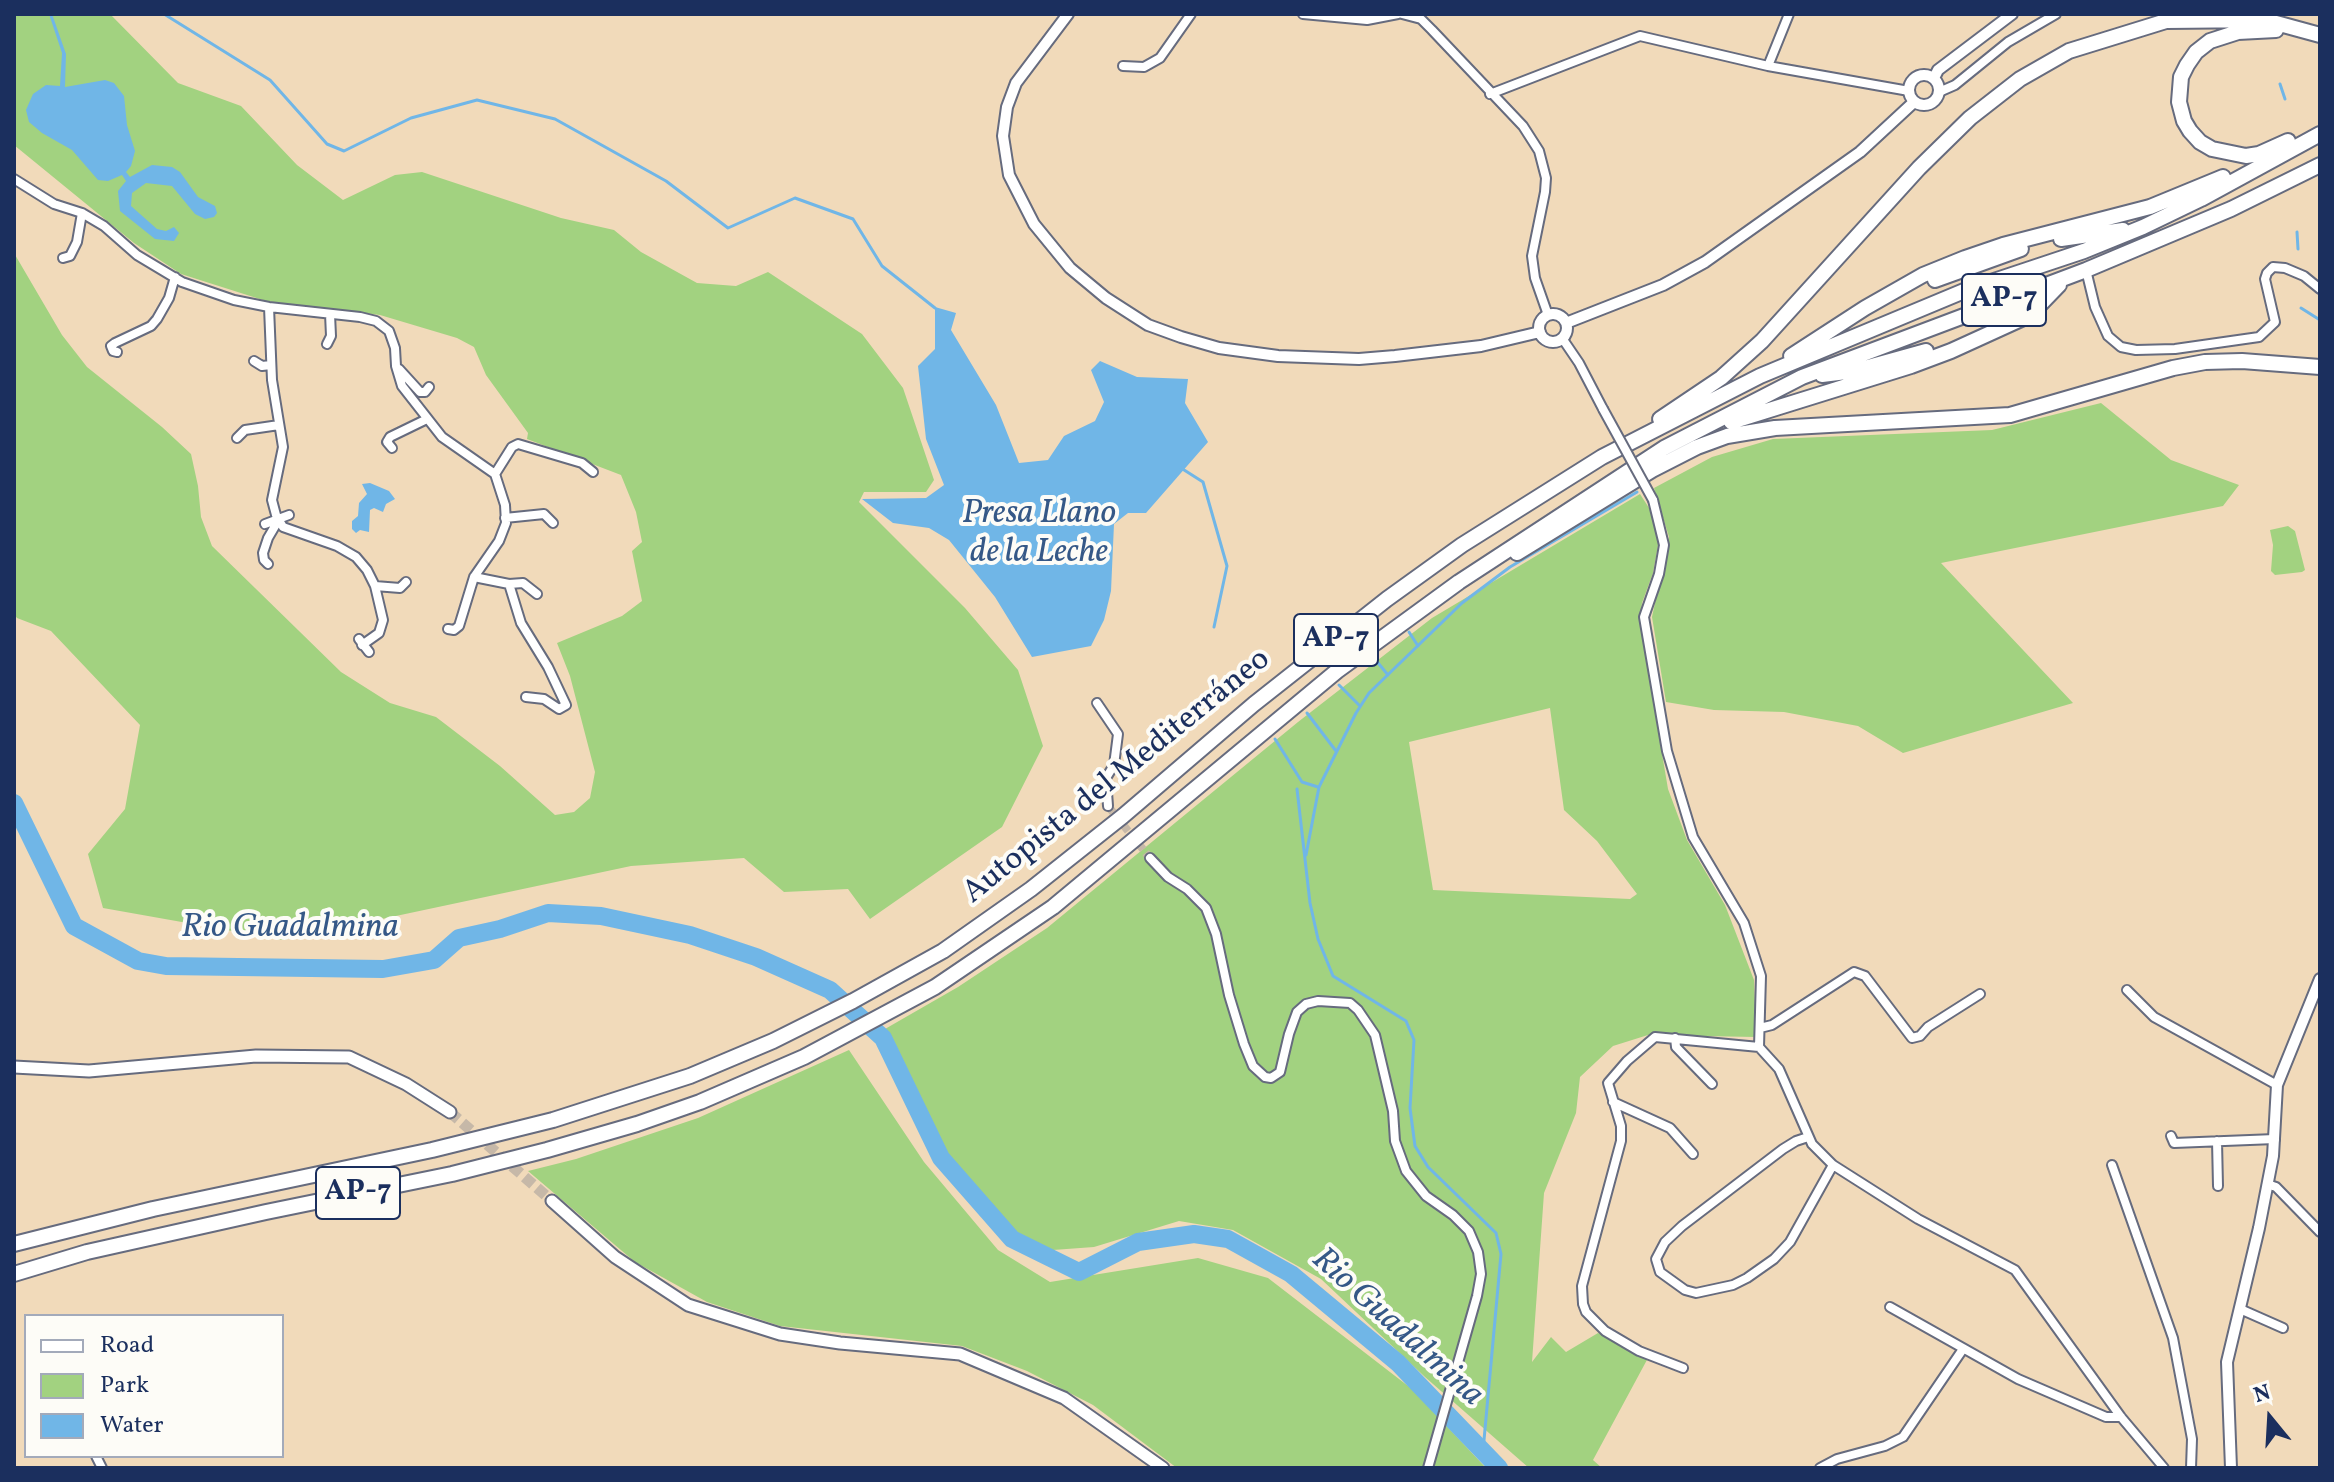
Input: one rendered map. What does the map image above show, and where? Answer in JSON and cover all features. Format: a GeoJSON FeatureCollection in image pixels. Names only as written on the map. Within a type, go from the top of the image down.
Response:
{"type":"FeatureCollection","features":[{"type":"Feature","properties":{"kind":"highway"},"geometry":{"type":"LineString","coordinates":[[1602,457],[1721,378],[1762,341],[1919,168],[1970,118],[2020,79],[2069,51],[2166,21],[2265,20],[2320,35]]}},
{"type":"Feature","properties":{"kind":"highway"},"geometry":{"type":"LineString","coordinates":[[2320,43],[2282,30],[2223,35],[2196,52],[2187,65],[2181,77],[2179,102],[2184,121],[2200,142],[2228,154],[2259,154],[2320,124]]}},
{"type":"Feature","properties":{"kind":"highway","name":"Autopista del Mediterráneo"},"geometry":{"type":"LineString","coordinates":[[14,1244],[153,1209],[506,1133],[595,1109],[690,1076],[773,1041],[943,951],[1053,872],[1254,704],[1387,599],[1462,545],[1602,457],[1760,376],[1964,291],[2084,251],[2143,227],[2320,134]]}},
{"type":"Feature","properties":{"kind":"highway"},"geometry":{"type":"LineString","coordinates":[[2076,236],[2299,146]]}},
{"type":"Feature","properties":{"kind":"highway","name":"Autopista del Mediterráneo"},"geometry":{"type":"LineString","coordinates":[[14,1274],[87,1252],[452,1174],[547,1150],[700,1102],[854,1033],[964,968],[1095,874],[1337,671],[1459,582],[1664,448],[1802,377],[2086,270],[2231,209],[2320,165]]}},
{"type":"Feature","properties":{"kind":"highway"},"geometry":{"type":"LineString","coordinates":[[1760,376],[1865,308],[1923,275],[2016,241],[2134,212]]}},
{"type":"Feature","properties":{"kind":"highway"},"geometry":{"type":"LineString","coordinates":[[1865,308],[2006,254],[2076,236],[2143,227]]}},
{"type":"Feature","properties":{"kind":"highway"},"geometry":{"type":"LineString","coordinates":[[1789,402],[1854,371],[1953,342],[2020,312],[2068,277]]}},
{"type":"Feature","properties":{"kind":"highway"},"geometry":{"type":"LineString","coordinates":[[1609,483],[1726,424],[1951,351],[2030,315],[2046,295]]}},
{"type":"Feature","properties":{"kind":"highway"},"geometry":{"type":"LineString","coordinates":[[1459,582],[1536,544],[1652,470],[1727,436],[1775,428],[2010,415],[2162,371],[2205,362],[2242,361],[2320,367]]}},
{"type":"Feature","properties":{"kind":"highway"},"geometry":{"type":"LineString","coordinates":[[1802,377],[1854,371]]}},
{"type":"Feature","properties":{"kind":"main road"},"geometry":{"type":"LineString","coordinates":[[14,1067],[89,1071],[256,1056],[349,1057],[406,1084],[450,1112]]}},
{"type":"Feature","properties":{"kind":"main road"},"geometry":{"type":"LineString","coordinates":[[552,1201],[615,1257],[688,1305],[780,1334],[960,1354],[1064,1398],[1163,1468]]}},
{"type":"Feature","properties":{"kind":"street"},"geometry":{"type":"LineString","coordinates":[[1068,14],[1016,83],[1007,107],[1003,136],[1009,175],[1034,224],[1070,268],[1106,298],[1148,325],[1181,337],[1219,348],[1278,356],[1359,359],[1395,356],[1481,346],[1540,332]]}},
{"type":"Feature","properties":{"kind":"street"},"geometry":{"type":"LineString","coordinates":[[1123,66],[1144,67],[1160,58],[1191,14]]}},
{"type":"Feature","properties":{"kind":"street"},"geometry":{"type":"LineString","coordinates":[[1303,14],[1367,20],[1400,14],[1421,19],[1533,140],[1543,166],[1545,192],[1532,256],[1535,278],[1548,315]]}},
{"type":"Feature","properties":{"kind":"street"},"geometry":{"type":"LineString","coordinates":[[1768,66],[1789,14]]}},
{"type":"Feature","properties":{"kind":"street"},"geometry":{"type":"LineString","coordinates":[[1939,92],[1934,78],[1938,70],[2012,14]]}},
{"type":"Feature","properties":{"kind":"street"},"geometry":{"type":"LineString","coordinates":[[1934,78],[1923,75],[1910,85],[1912,96],[1919,104],[1931,103],[1939,92],[1955,85],[2008,42],[2056,14]]}},
{"type":"Feature","properties":{"kind":"street"},"geometry":{"type":"LineString","coordinates":[[1490,94],[1640,36],[1912,96]]}},
{"type":"Feature","properties":{"kind":"street"},"geometry":{"type":"LineString","coordinates":[[1566,323],[1663,285],[1705,262],[1860,152],[1912,96]]}},
{"type":"Feature","properties":{"kind":"street"},"geometry":{"type":"LineString","coordinates":[[14,179],[54,204],[82,213],[104,226],[137,255],[175,277],[234,300],[376,321],[389,331],[402,386],[442,437],[464,447],[495,474],[501,487],[505,518],[499,541],[474,577],[459,626],[454,630],[448,629]]}},
{"type":"Feature","properties":{"kind":"street"},"geometry":{"type":"LineString","coordinates":[[63,258],[70,256],[77,248],[82,213]]}},
{"type":"Feature","properties":{"kind":"street"},"geometry":{"type":"LineString","coordinates":[[2086,270],[2095,307],[2108,336],[2121,347],[2136,350],[2201,346],[2259,337],[2275,322],[2265,279],[2273,267],[2304,276],[2320,289]]}},
{"type":"Feature","properties":{"kind":"street"},"geometry":{"type":"LineString","coordinates":[[117,352],[111,346],[162,318],[175,277]]}},
{"type":"Feature","properties":{"kind":"street"},"geometry":{"type":"LineString","coordinates":[[269,307],[271,365],[283,447],[272,500],[283,527],[337,546],[356,557],[367,570],[375,586],[382,627],[363,645]]}},
{"type":"Feature","properties":{"kind":"street"},"geometry":{"type":"LineString","coordinates":[[327,344],[331,336],[330,314]]}},
{"type":"Feature","properties":{"kind":"street"},"geometry":{"type":"LineString","coordinates":[[1548,315],[1559,315],[1566,323],[1566,334],[1552,342],[1540,332],[1541,322],[1548,315]]}},
{"type":"Feature","properties":{"kind":"street"},"geometry":{"type":"LineString","coordinates":[[1562,338],[1579,363],[1653,500],[1664,545],[1659,574],[1644,617],[1667,751],[1693,837],[1744,923],[1761,976],[1759,1047]]}},
{"type":"Feature","properties":{"kind":"street"},"geometry":{"type":"LineString","coordinates":[[382,352],[396,355]]}},
{"type":"Feature","properties":{"kind":"street"},"geometry":{"type":"LineString","coordinates":[[254,361],[262,366],[271,365]]}},
{"type":"Feature","properties":{"kind":"street"},"geometry":{"type":"LineString","coordinates":[[396,366],[420,392],[425,392],[429,387]]}},
{"type":"Feature","properties":{"kind":"street"},"geometry":{"type":"LineString","coordinates":[[392,448],[388,440],[394,432],[427,419]]}},
{"type":"Feature","properties":{"kind":"street"},"geometry":{"type":"LineString","coordinates":[[237,438],[244,428],[279,425]]}},
{"type":"Feature","properties":{"kind":"street"},"geometry":{"type":"LineString","coordinates":[[495,474],[512,447],[518,444],[582,463],[593,472]]}},
{"type":"Feature","properties":{"kind":"street"},"geometry":{"type":"LineString","coordinates":[[505,518],[544,514],[553,523]]}},
{"type":"Feature","properties":{"kind":"street"},"geometry":{"type":"LineString","coordinates":[[265,524],[289,515]]}},
{"type":"Feature","properties":{"kind":"street"},"geometry":{"type":"LineString","coordinates":[[268,564],[263,559],[265,545],[278,521]]}},
{"type":"Feature","properties":{"kind":"street"},"geometry":{"type":"LineString","coordinates":[[474,577],[509,584],[523,583],[537,594]]}},
{"type":"Feature","properties":{"kind":"street"},"geometry":{"type":"LineString","coordinates":[[375,586],[400,588],[406,582]]}},
{"type":"Feature","properties":{"kind":"street"},"geometry":{"type":"LineString","coordinates":[[509,584],[521,623],[554,677],[566,705],[561,710],[544,699],[526,697]]}},
{"type":"Feature","properties":{"kind":"street"},"geometry":{"type":"LineString","coordinates":[[1097,703],[1118,734],[1114,765],[1106,778],[1108,806]]}},
{"type":"Feature","properties":{"kind":"street"},"geometry":{"type":"LineString","coordinates":[[1150,858],[1206,908],[1216,934],[1229,995],[1244,1044],[1253,1066],[1265,1077],[1271,1078],[1280,1072],[1297,1012],[1306,1004],[1318,1001],[1350,1003],[1375,1035],[1393,1111],[1395,1141],[1406,1171],[1426,1196],[1469,1231],[1478,1252],[1481,1274],[1428,1468]]}},
{"type":"Feature","properties":{"kind":"street"},"geometry":{"type":"LineString","coordinates":[[1760,1028],[1772,1025],[1854,972],[1865,976],[1910,1037],[1915,1039],[1928,1027],[1980,994]]}},
{"type":"Feature","properties":{"kind":"street"},"geometry":{"type":"LineString","coordinates":[[2231,1468],[2227,1362],[2267,1184],[2275,1139],[2277,1085],[2320,979]]}},
{"type":"Feature","properties":{"kind":"street"},"geometry":{"type":"LineString","coordinates":[[2127,990],[2154,1017],[2277,1085]]}},
{"type":"Feature","properties":{"kind":"street"},"geometry":{"type":"LineString","coordinates":[[1683,1368],[1639,1351],[1605,1331],[1586,1312],[1583,1304],[1582,1286],[1621,1141],[1621,1126],[1608,1083],[1627,1061],[1655,1037],[1759,1047],[1779,1069],[1808,1137],[1833,1165],[1918,1219],[2015,1270],[2121,1417],[2164,1468]]}},
{"type":"Feature","properties":{"kind":"street"},"geometry":{"type":"LineString","coordinates":[[1675,1038],[1676,1047],[1712,1084]]}},
{"type":"Feature","properties":{"kind":"street"},"geometry":{"type":"LineString","coordinates":[[1613,1102],[1670,1128],[1693,1154]]}},
{"type":"Feature","properties":{"kind":"street"},"geometry":{"type":"LineString","coordinates":[[2171,1136],[2174,1143],[2275,1139]]}},
{"type":"Feature","properties":{"kind":"street"},"geometry":{"type":"LineString","coordinates":[[1808,1137],[1783,1149],[1682,1226],[1665,1242],[1656,1259],[1660,1272],[1685,1290],[1696,1293],[1733,1285],[1747,1278],[1774,1259],[1790,1242],[1833,1165]]}},
{"type":"Feature","properties":{"kind":"street"},"geometry":{"type":"LineString","coordinates":[[2217,1141],[2218,1186]]}},
{"type":"Feature","properties":{"kind":"street"},"geometry":{"type":"LineString","coordinates":[[2112,1165],[2173,1338],[2192,1439],[2191,1468]]}},
{"type":"Feature","properties":{"kind":"street"},"geometry":{"type":"LineString","coordinates":[[2267,1184],[2276,1187],[2320,1232]]}},
{"type":"Feature","properties":{"kind":"street"},"geometry":{"type":"LineString","coordinates":[[1890,1307],[2018,1379],[2106,1417],[2121,1417]]}},
{"type":"Feature","properties":{"kind":"street"},"geometry":{"type":"LineString","coordinates":[[2240,1309],[2283,1328]]}},
{"type":"Feature","properties":{"kind":"street"},"geometry":{"type":"LineString","coordinates":[[1820,1468],[1837,1459],[1885,1446],[1903,1437],[1963,1349]]}},
{"type":"Feature","properties":{"kind":"green space"},"geometry":{"type":"Polygon","coordinates":[[[14,14],[110,14],[178,83],[241,106],[297,165],[343,200],[395,175],[422,172],[561,218],[614,230],[641,252],[697,283],[736,286],[768,272],[862,334],[903,388],[934,480],[926,492],[864,492],[859,502],[965,608],[1018,670],[1043,746],[1002,827],[870,919],[848,889],[784,892],[744,858],[631,866],[283,940],[103,908],[88,854],[125,809],[140,725],[51,631],[14,614],[14,253],[62,335],[87,367],[191,454],[201,517],[212,546],[341,672],[390,703],[436,717],[500,766],[555,815],[574,812],[590,798],[595,772],[570,676],[557,643],[622,616],[642,601],[632,551],[642,542],[636,512],[621,475],[527,439],[528,433],[486,375],[474,347],[457,338],[380,315],[266,301],[181,274],[134,243],[14,145],[14,14]]]}},
{"type":"Feature","properties":{"kind":"green space"},"geometry":{"type":"Polygon","coordinates":[[[2101,403],[2171,460],[2239,485],[2223,506],[1941,563],[2073,703],[1903,753],[1858,726],[1784,712],[1714,710],[1666,702],[1652,617],[1669,537],[1654,488],[1712,457],[1773,439],[1992,430],[2101,403]]]}},
{"type":"Feature","properties":{"kind":"green space"},"geometry":{"type":"Polygon","coordinates":[[[1640,494],[1651,511],[1659,540],[1653,573],[1642,603],[1640,624],[1668,789],[1687,840],[1725,905],[1754,980],[1756,1037],[1648,1035],[1613,1046],[1580,1077],[1576,1113],[1544,1193],[1532,1362],[1551,1337],[1566,1352],[1598,1333],[1648,1358],[1593,1460],[1602,1468],[1529,1468],[1425,1377],[1321,1279],[1233,1230],[1179,1221],[1094,1247],[1053,1250],[1011,1230],[948,1157],[885,1029],[958,987],[1047,928],[1298,722],[1432,618],[1640,494]],[[1550,708],[1409,742],[1433,890],[1630,899],[1637,894],[1597,841],[1564,810],[1550,708]]]}},
{"type":"Feature","properties":{"kind":"green space"},"geometry":{"type":"Polygon","coordinates":[[[2288,526],[2295,531],[2305,570],[2275,575],[2271,571],[2273,545],[2270,530],[2288,526]]]}},
{"type":"Feature","properties":{"kind":"green space"},"geometry":{"type":"Polygon","coordinates":[[[849,1050],[924,1162],[998,1250],[1050,1282],[1198,1258],[1268,1278],[1412,1389],[1486,1468],[1177,1468],[1093,1405],[1027,1371],[962,1346],[780,1326],[707,1302],[635,1262],[528,1171],[576,1159],[698,1118],[849,1050]]]}},
{"type":"Feature","properties":{"kind":"water"},"geometry":{"type":"Polygon","coordinates":[[[49,14],[52,14],[66,54],[65,87],[105,80],[114,83],[124,96],[127,125],[135,151],[126,172],[130,177],[152,165],[172,167],[180,172],[198,197],[215,206],[217,213],[214,217],[205,219],[195,214],[172,186],[146,183],[132,193],[131,206],[157,229],[166,231],[174,227],[179,233],[174,241],[155,239],[120,211],[118,191],[126,181],[122,175],[108,181],[98,180],[72,150],[29,122],[26,110],[33,94],[46,85],[60,86],[62,53],[49,14]]]}},
{"type":"Feature","properties":{"kind":"water","name":"Presa Llano de la Leche"},"geometry":{"type":"Polygon","coordinates":[[[935,307],[956,313],[951,330],[996,405],[1019,463],[1048,460],[1064,436],[1095,421],[1104,402],[1091,370],[1100,361],[1137,377],[1188,379],[1185,403],[1208,442],[1146,513],[1128,513],[1114,524],[1111,591],[1104,620],[1091,646],[1032,657],[995,597],[949,540],[929,528],[893,523],[862,499],[926,498],[944,485],[926,439],[918,366],[935,349],[935,307]]]}},
{"type":"Feature","properties":{"kind":"water"},"geometry":{"type":"Polygon","coordinates":[[[370,483],[389,491],[395,499],[386,504],[383,512],[374,508],[370,510],[369,532],[360,530],[356,533],[352,529],[352,521],[358,516],[359,503],[367,494],[362,484],[370,483]]]}},
{"type":"Feature","properties":{"kind":"waterway"},"geometry":{"type":"LineString","coordinates":[[164,14],[270,80],[327,144],[344,151],[411,118],[477,100],[555,119],[666,181],[728,228],[795,198],[853,219],[882,266],[935,308]]}},
{"type":"Feature","properties":{"kind":"waterway"},"geometry":{"type":"LineString","coordinates":[[2280,84],[2285,99]]}},
{"type":"Feature","properties":{"kind":"waterway"},"geometry":{"type":"LineString","coordinates":[[2297,232],[2298,249]]}},
{"type":"Feature","properties":{"kind":"waterway"},"geometry":{"type":"LineString","coordinates":[[2301,308],[2320,320]]}},
{"type":"Feature","properties":{"kind":"waterway"},"geometry":{"type":"LineString","coordinates":[[1181,468],[1203,482],[1227,566],[1214,627]]}},
{"type":"Feature","properties":{"kind":"waterway"},"geometry":{"type":"LineString","coordinates":[[1306,855],[1319,787],[1369,693],[1462,603],[1510,567],[1637,492]]}},
{"type":"Feature","properties":{"kind":"waterway"},"geometry":{"type":"LineString","coordinates":[[1409,632],[1418,646]]}},
{"type":"Feature","properties":{"kind":"waterway"},"geometry":{"type":"LineString","coordinates":[[1374,658],[1388,675]]}},
{"type":"Feature","properties":{"kind":"waterway"},"geometry":{"type":"LineString","coordinates":[[1339,685],[1359,705]]}},
{"type":"Feature","properties":{"kind":"waterway"},"geometry":{"type":"LineString","coordinates":[[1307,713],[1336,751]]}},
{"type":"Feature","properties":{"kind":"waterway"},"geometry":{"type":"LineString","coordinates":[[1275,739],[1302,782],[1318,787]]}},
{"type":"Feature","properties":{"kind":"waterway"},"geometry":{"type":"LineString","coordinates":[[1297,789],[1310,903],[1318,939],[1333,976],[1406,1021],[1414,1040],[1410,1108],[1415,1146],[1428,1167],[1496,1233],[1501,1254],[1483,1451]]}},
{"type":"Feature","properties":{"kind":"waterway","name":"Rio Guadalmina"},"geometry":{"type":"LineString","coordinates":[[14,803],[74,926],[138,961],[166,966],[383,969],[434,960],[459,938],[500,929],[548,913],[601,916],[690,935],[756,957],[830,990],[883,1038],[941,1158],[1012,1239],[1079,1272],[1138,1242],[1194,1234],[1228,1239],[1291,1274],[1398,1363],[1499,1468]]}},
{"type":"Feature","properties":{"kind":"tunnel"},"geometry":{"type":"LineString","coordinates":[[1108,806],[1150,858]]}},
{"type":"Feature","properties":{"kind":"tunnel"},"geometry":{"type":"LineString","coordinates":[[450,1112],[552,1201]]}}]}
